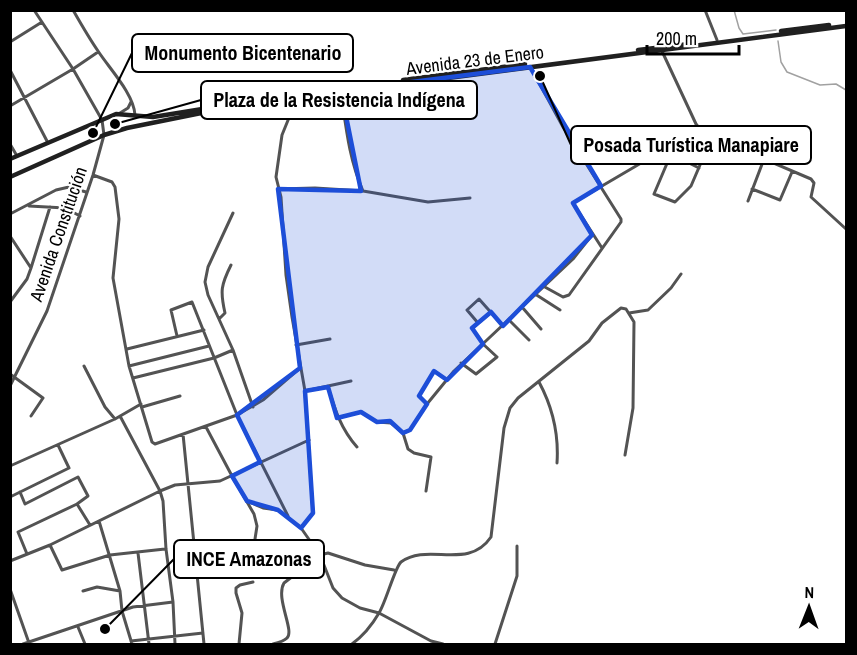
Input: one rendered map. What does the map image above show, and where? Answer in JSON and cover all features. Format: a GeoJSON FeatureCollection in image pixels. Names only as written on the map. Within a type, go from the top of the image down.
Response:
{"type":"FeatureCollection","features":[{"type":"Feature","properties":{"kind":"main road","name":"Avenida 23 de Enero"},"geometry":{"type":"LineString","coordinates":[[10,159],[118,114],[153,117],[179,114],[303,93],[846,24]]}},
{"type":"Feature","properties":{"kind":"main road","name":"Avenida 23 de Enero"},"geometry":{"type":"LineString","coordinates":[[10,177],[104,135],[127,128],[241,105],[846,24]]}},
{"type":"Feature","properties":{"kind":"main road"},"geometry":{"type":"LineString","coordinates":[[126,114],[131,117],[132,122]]}},
{"type":"Feature","properties":{"kind":"main road"},"geometry":{"type":"LineString","coordinates":[[127,128],[135,115]]}},
{"type":"Feature","properties":{"kind":"street"},"geometry":{"type":"LineString","coordinates":[[34,10],[73,69],[102,120]]}},
{"type":"Feature","properties":{"kind":"street"},"geometry":{"type":"LineString","coordinates":[[73,10],[98,52],[118,78],[135,115]]}},
{"type":"Feature","properties":{"kind":"street"},"geometry":{"type":"LineString","coordinates":[[705,10],[717,40]]}},
{"type":"Feature","properties":{"kind":"street"},"geometry":{"type":"LineString","coordinates":[[11,42],[42,22]]}},
{"type":"Feature","properties":{"kind":"street"},"geometry":{"type":"LineString","coordinates":[[661,49],[699,129],[712,137],[813,180],[811,197],[846,229]]}},
{"type":"Feature","properties":{"kind":"street"},"geometry":{"type":"LineString","coordinates":[[10,106],[98,52]]}},
{"type":"Feature","properties":{"kind":"street"},"geometry":{"type":"LineString","coordinates":[[530,67],[563,127],[621,219],[567,297],[543,286]]}},
{"type":"Feature","properties":{"kind":"street"},"geometry":{"type":"LineString","coordinates":[[10,70],[48,143]]}},
{"type":"Feature","properties":{"kind":"street"},"geometry":{"type":"LineString","coordinates":[[341,91],[349,148],[363,191]]}},
{"type":"Feature","properties":{"kind":"street"},"geometry":{"type":"LineString","coordinates":[[301,96],[295,103],[282,135],[276,169],[281,197],[286,275],[305,391],[309,440],[313,513],[301,528]]}},
{"type":"Feature","properties":{"kind":"street"},"geometry":{"type":"LineString","coordinates":[[118,114],[128,108],[131,102]]}},
{"type":"Feature","properties":{"kind":"street","name":"Avenida Constitución"},"geometry":{"type":"LineString","coordinates":[[10,386],[47,311],[80,216],[104,135],[102,120]]}},
{"type":"Feature","properties":{"kind":"street"},"geometry":{"type":"LineString","coordinates":[[602,248],[573,203],[699,129]]}},
{"type":"Feature","properties":{"kind":"street"},"geometry":{"type":"LineString","coordinates":[[669,148],[671,154],[654,194],[675,202],[691,186],[712,137]]}},
{"type":"Feature","properties":{"kind":"street"},"geometry":{"type":"LineString","coordinates":[[10,144],[17,156]]}},
{"type":"Feature","properties":{"kind":"street"},"geometry":{"type":"LineString","coordinates":[[776,164],[797,147]]}},
{"type":"Feature","properties":{"kind":"street"},"geometry":{"type":"LineString","coordinates":[[671,154],[699,168]]}},
{"type":"Feature","properties":{"kind":"street"},"geometry":{"type":"LineString","coordinates":[[748,201],[764,159]]}},
{"type":"Feature","properties":{"kind":"street"},"geometry":{"type":"LineString","coordinates":[[752,189],[780,200],[792,172]]}},
{"type":"Feature","properties":{"kind":"street"},"geometry":{"type":"LineString","coordinates":[[93,175],[112,182],[116,187],[119,219],[113,278],[129,366],[152,442],[155,444],[237,415],[253,407],[300,368]]}},
{"type":"Feature","properties":{"kind":"street"},"geometry":{"type":"LineString","coordinates":[[10,214],[56,190],[69,187],[86,192]]}},
{"type":"Feature","properties":{"kind":"street"},"geometry":{"type":"LineString","coordinates":[[278,189],[315,188],[363,191],[428,202],[470,198]]}},
{"type":"Feature","properties":{"kind":"street"},"geometry":{"type":"LineString","coordinates":[[27,206],[65,208],[80,216]]}},
{"type":"Feature","properties":{"kind":"street"},"geometry":{"type":"LineString","coordinates":[[10,302],[27,279],[50,207]]}},
{"type":"Feature","properties":{"kind":"street"},"geometry":{"type":"LineString","coordinates":[[233,213],[208,267],[205,282],[208,295],[233,350],[253,407]]}},
{"type":"Feature","properties":{"kind":"street"},"geometry":{"type":"LineString","coordinates":[[403,433],[410,430],[427,404],[462,363],[573,259],[592,235]]}},
{"type":"Feature","properties":{"kind":"street"},"geometry":{"type":"LineString","coordinates":[[10,236],[31,268]]}},
{"type":"Feature","properties":{"kind":"street"},"geometry":{"type":"LineString","coordinates":[[219,319],[225,313],[222,284],[231,265]]}},
{"type":"Feature","properties":{"kind":"street"},"geometry":{"type":"LineString","coordinates":[[629,313],[648,310],[671,288],[681,274]]}},
{"type":"Feature","properties":{"kind":"street"},"geometry":{"type":"LineString","coordinates":[[535,294],[560,310]]}},
{"type":"Feature","properties":{"kind":"street"},"geometry":{"type":"LineString","coordinates":[[478,323],[467,310],[479,299],[503,326]]}},
{"type":"Feature","properties":{"kind":"street"},"geometry":{"type":"LineString","coordinates":[[177,336],[171,310],[192,302],[237,415],[288,516]]}},
{"type":"Feature","properties":{"kind":"street"},"geometry":{"type":"LineString","coordinates":[[522,307],[541,329]]}},
{"type":"Feature","properties":{"kind":"street"},"geometry":{"type":"LineString","coordinates":[[352,645],[365,633],[379,613],[399,563],[414,556],[466,555],[486,546],[492,537],[510,408],[518,398],[589,340],[602,323],[621,308],[626,309],[634,322],[633,408],[625,455]]}},
{"type":"Feature","properties":{"kind":"street"},"geometry":{"type":"LineString","coordinates":[[462,363],[476,374],[497,357],[483,344],[472,328],[491,312]]}},
{"type":"Feature","properties":{"kind":"street"},"geometry":{"type":"LineString","coordinates":[[509,320],[529,340]]}},
{"type":"Feature","properties":{"kind":"street"},"geometry":{"type":"LineString","coordinates":[[127,349],[204,330]]}},
{"type":"Feature","properties":{"kind":"street"},"geometry":{"type":"LineString","coordinates":[[296,345],[330,339]]}},
{"type":"Feature","properties":{"kind":"street"},"geometry":{"type":"LineString","coordinates":[[129,366],[209,346]]}},
{"type":"Feature","properties":{"kind":"street"},"geometry":{"type":"LineString","coordinates":[[133,378],[214,358],[233,350]]}},
{"type":"Feature","properties":{"kind":"street"},"geometry":{"type":"LineString","coordinates":[[84,366],[96,393],[115,419]]}},
{"type":"Feature","properties":{"kind":"street"},"geometry":{"type":"LineString","coordinates":[[427,404],[419,396],[434,371],[447,380]]}},
{"type":"Feature","properties":{"kind":"street"},"geometry":{"type":"LineString","coordinates":[[10,374],[43,398],[32,416]]}},
{"type":"Feature","properties":{"kind":"street"},"geometry":{"type":"LineString","coordinates":[[305,391],[351,381]]}},
{"type":"Feature","properties":{"kind":"street"},"geometry":{"type":"LineString","coordinates":[[539,381],[550,402],[559,440],[557,463]]}},
{"type":"Feature","properties":{"kind":"street"},"geometry":{"type":"LineString","coordinates":[[328,387],[337,418],[347,436],[357,447]]}},
{"type":"Feature","properties":{"kind":"street"},"geometry":{"type":"LineString","coordinates":[[10,466],[141,405],[180,396]]}},
{"type":"Feature","properties":{"kind":"street"},"geometry":{"type":"LineString","coordinates":[[337,418],[361,412],[376,422],[391,423],[403,433],[408,449],[414,453],[431,457],[426,491]]}},
{"type":"Feature","properties":{"kind":"street"},"geometry":{"type":"LineString","coordinates":[[120,416],[160,491],[163,501],[175,645]]}},
{"type":"Feature","properties":{"kind":"street"},"geometry":{"type":"LineString","coordinates":[[206,427],[254,514],[257,526],[251,566]]}},
{"type":"Feature","properties":{"kind":"street"},"geometry":{"type":"LineString","coordinates":[[183,434],[186,483],[204,645]]}},
{"type":"Feature","properties":{"kind":"street"},"geometry":{"type":"LineString","coordinates":[[10,561],[50,545],[160,491],[186,483],[220,481],[309,440]]}},
{"type":"Feature","properties":{"kind":"street"},"geometry":{"type":"LineString","coordinates":[[10,497],[69,468],[58,445]]}},
{"type":"Feature","properties":{"kind":"street"},"geometry":{"type":"LineString","coordinates":[[20,492],[25,504],[78,477],[88,496],[77,504],[18,532],[27,554]]}},
{"type":"Feature","properties":{"kind":"street"},"geometry":{"type":"LineString","coordinates":[[247,501],[263,508],[278,510],[301,528],[320,555],[333,588],[342,597],[360,608],[379,613],[443,645]]}},
{"type":"Feature","properties":{"kind":"street"},"geometry":{"type":"LineString","coordinates":[[77,504],[90,525]]}},
{"type":"Feature","properties":{"kind":"street"},"geometry":{"type":"LineString","coordinates":[[99,521],[120,591],[122,611],[131,643],[202,633]]}},
{"type":"Feature","properties":{"kind":"street"},"geometry":{"type":"LineString","coordinates":[[50,545],[62,570],[110,555],[166,549]]}},
{"type":"Feature","properties":{"kind":"street"},"geometry":{"type":"LineString","coordinates":[[495,645],[517,576],[517,546]]}},
{"type":"Feature","properties":{"kind":"street"},"geometry":{"type":"LineString","coordinates":[[138,553],[149,645]]}},
{"type":"Feature","properties":{"kind":"street"},"geometry":{"type":"LineString","coordinates":[[273,645],[290,635],[282,605],[281,589],[284,583],[320,555],[328,553],[365,565],[395,570]]}},
{"type":"Feature","properties":{"kind":"street"},"geometry":{"type":"LineString","coordinates":[[239,645],[242,613],[236,588],[253,582]]}},
{"type":"Feature","properties":{"kind":"street"},"geometry":{"type":"LineString","coordinates":[[83,591],[97,586],[120,591]]}},
{"type":"Feature","properties":{"kind":"street"},"geometry":{"type":"LineString","coordinates":[[10,589],[29,644]]}},
{"type":"Feature","properties":{"kind":"street"},"geometry":{"type":"LineString","coordinates":[[23,645],[122,611],[145,605],[173,602]]}},
{"type":"Feature","properties":{"kind":"street"},"geometry":{"type":"LineString","coordinates":[[78,627],[85,645]]}},
{"type":"Feature","properties":{"kind":"highlighted area"},"geometry":{"type":"Polygon","coordinates":[[[530,67],[601,186],[573,203],[592,235],[503,326],[491,312],[472,328],[483,344],[447,380],[434,371],[419,396],[427,404],[410,430],[403,433],[390,421],[377,422],[361,412],[337,418],[328,387],[305,391],[313,513],[301,528],[278,510],[247,501],[232,476],[260,462],[237,415],[300,368],[278,189],[361,191],[341,91],[530,67]]]}},
{"type":"Feature","properties":{"kind":"waterway"},"geometry":{"type":"LineString","coordinates":[[734,10],[743,34],[776,30]]}},
{"type":"Feature","properties":{"kind":"waterway"},"geometry":{"type":"LineString","coordinates":[[778,41],[781,62],[787,72],[820,85],[836,84],[846,90]]}},
{"type":"Feature","properties":{"kind":"place","name":"Posada Turística Manapiare"},"geometry":{"type":"Point","coordinates":[540,76]}},
{"type":"Feature","properties":{"kind":"place","name":"Plaza de la Resistencia Indígena"},"geometry":{"type":"Point","coordinates":[115,124]}},
{"type":"Feature","properties":{"kind":"place","name":"Monumento Bicentenario"},"geometry":{"type":"Point","coordinates":[93,133]}},
{"type":"Feature","properties":{"kind":"place","name":"INCE Amazonas"},"geometry":{"type":"Point","coordinates":[105,629]}}]}
